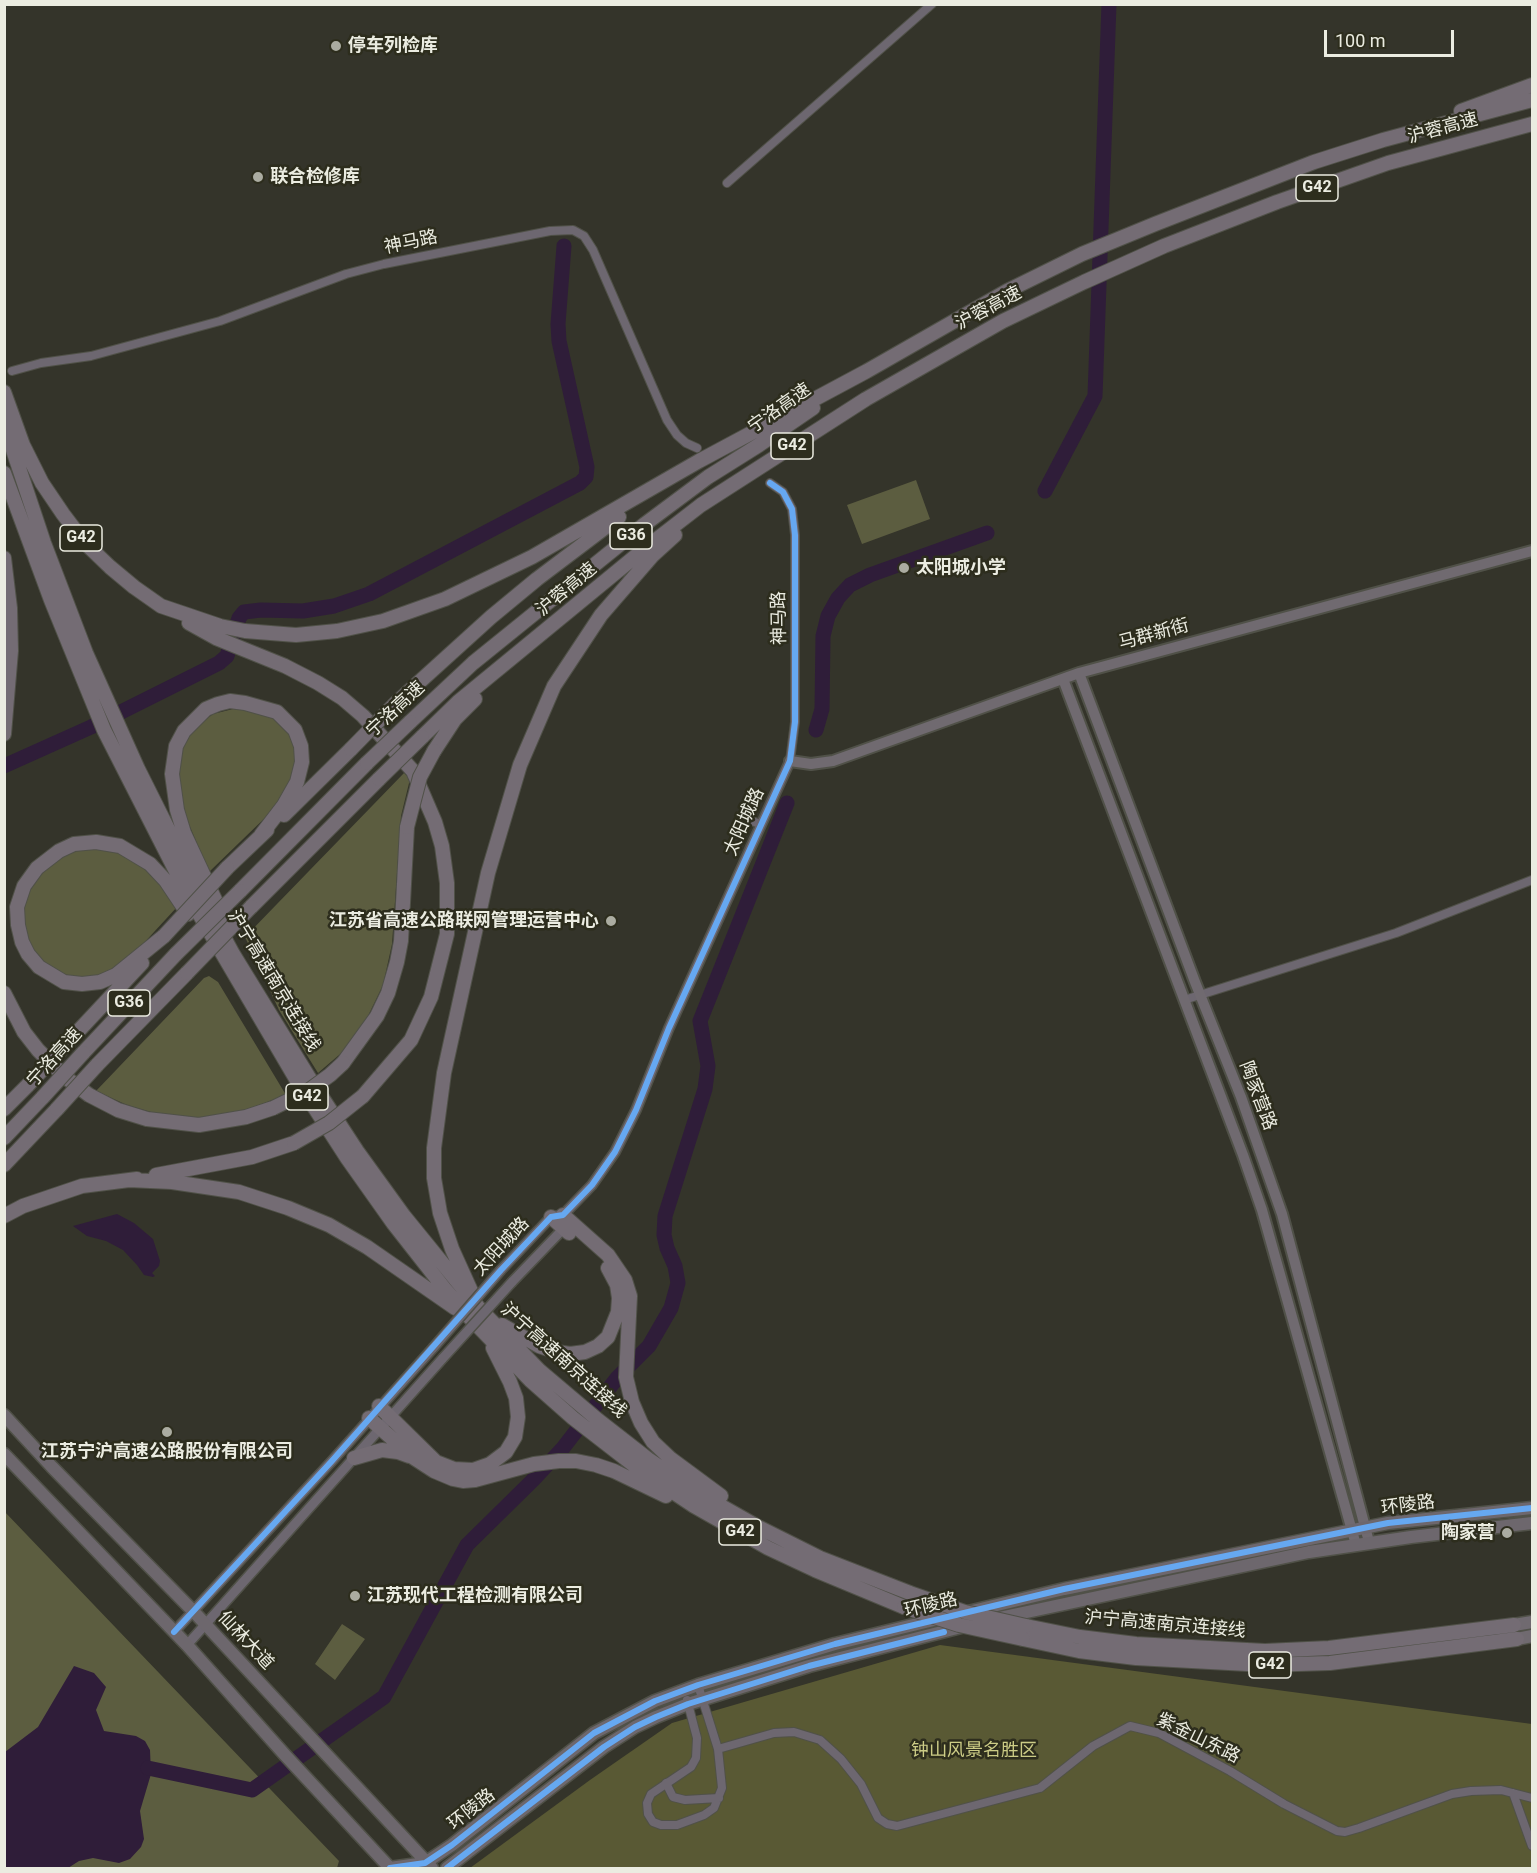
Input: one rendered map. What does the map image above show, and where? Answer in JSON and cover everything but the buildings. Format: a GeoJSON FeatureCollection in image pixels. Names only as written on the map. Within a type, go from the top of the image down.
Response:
{"type":"FeatureCollection","features":[{"type":"Feature","properties":{"kind":"highway"},"geometry":{"type":"LineString","coordinates":[[1383,140],[1533,85]]}},
{"type":"Feature","properties":{"kind":"highway","name":"沪蓉高速"},"geometry":{"type":"LineString","coordinates":[[867,371],[1007,291],[1082,254],[1314,162],[1383,140],[1533,100]]}},
{"type":"Feature","properties":{"kind":"highway","name":"沪蓉高速"},"geometry":{"type":"LineString","coordinates":[[525,648],[648,546],[723,490],[866,399],[1003,321],[1108,270],[1277,202],[1388,163],[1533,124]]}},
{"type":"Feature","properties":{"kind":"highway","name":"G42"},"geometry":{"type":"LineString","coordinates":[[4,392],[23,445],[42,483],[85,543],[110,567],[161,606],[218,632],[245,631],[296,635],[337,631],[383,621],[446,599],[532,557],[698,454],[867,371]]}},
{"type":"Feature","properties":{"kind":"highway","name":"宁洛高速"},"geometry":{"type":"LineString","coordinates":[[4,1138],[176,954],[367,763],[472,663],[645,524],[708,477],[867,371]]}},
{"type":"Feature","properties":{"kind":"highway","name":"沪宁高速南京连接线"},"geometry":{"type":"LineString","coordinates":[[4,423],[44,543],[86,653],[103,709]]}},
{"type":"Feature","properties":{"kind":"highway"},"geometry":{"type":"LineString","coordinates":[[4,1109],[132,975],[164,936],[227,868],[395,704],[460,644],[537,579],[698,454]]}},
{"type":"Feature","properties":{"kind":"highway","name":"沪宁高速南京连接线"},"geometry":{"type":"LineString","coordinates":[[4,472],[55,611],[103,709],[188,895],[296,1079],[347,1158],[393,1223],[478,1314],[539,1370],[578,1413]]}},
{"type":"Feature","properties":{"kind":"highway"},"geometry":{"type":"LineString","coordinates":[[478,1314],[440,1213],[434,1148],[444,1073],[501,824],[536,724],[554,686],[576,651],[601,615],[653,555],[723,490]]}},
{"type":"Feature","properties":{"kind":"highway"},"geometry":{"type":"LineString","coordinates":[[4,558],[10,608],[11,651],[4,734]]}},
{"type":"Feature","properties":{"kind":"highway"},"geometry":{"type":"LineString","coordinates":[[4,1216],[23,1206],[82,1186],[129,1180],[252,1157],[294,1143],[329,1123],[363,1096],[411,1040],[431,998],[447,934],[447,883],[442,846],[435,822],[413,771],[363,716],[342,698],[285,666],[240,648],[218,632]]}},
{"type":"Feature","properties":{"kind":"highway","name":"G42"},"geometry":{"type":"LineString","coordinates":[[4,993],[24,1032],[44,1057],[89,1095],[118,1110],[147,1119],[199,1125],[246,1117],[273,1108],[308,1091],[343,1063],[377,1016],[388,993],[397,962],[401,932],[406,827],[420,777],[455,719],[525,648]]}},
{"type":"Feature","properties":{"kind":"highway","name":"宁洛高速"},"geometry":{"type":"LineString","coordinates":[[4,1165],[250,907],[378,779],[458,702],[525,648]]}},
{"type":"Feature","properties":{"kind":"highway"},"geometry":{"type":"LineString","coordinates":[[261,835],[284,805],[297,782],[302,762],[301,746],[295,730],[277,712],[245,703],[230,701],[218,704],[206,709],[184,731],[176,746],[172,761],[173,786],[184,833],[269,1013]]}},
{"type":"Feature","properties":{"kind":"highway","name":"沪宁高速南京连接线"},"geometry":{"type":"LineString","coordinates":[[111,727],[233,954],[320,1095],[380,1183],[478,1314],[487,1336],[530,1380],[578,1413],[640,1470],[694,1506],[768,1548],[904,1607],[959,1624],[1024,1633]]}},
{"type":"Feature","properties":{"kind":"highway"},"geometry":{"type":"LineString","coordinates":[[164,936],[116,975],[100,982],[81,984],[64,982],[39,967],[28,954],[18,925],[17,907],[24,886],[37,868],[59,851],[74,844],[96,842],[120,846],[135,853],[150,864],[177,896],[264,1038],[296,1079]]}},
{"type":"Feature","properties":{"kind":"highway"},"geometry":{"type":"LineString","coordinates":[[129,1180],[172,1182],[239,1192],[288,1208],[329,1225],[367,1247],[430,1292],[539,1346],[570,1354],[585,1352],[598,1346],[608,1337],[618,1312],[617,1285],[611,1271],[559,1220]]}},
{"type":"Feature","properties":{"kind":"highway"},"geometry":{"type":"LineString","coordinates":[[559,1220],[608,1255],[626,1280],[630,1296],[626,1350],[627,1377],[632,1402],[653,1442],[671,1459],[743,1512],[820,1558]]}},
{"type":"Feature","properties":{"kind":"highway"},"geometry":{"type":"LineString","coordinates":[[379,1406],[436,1462],[454,1469],[472,1470],[490,1464],[506,1452],[515,1437],[518,1418],[516,1398],[510,1382],[487,1336]]}},
{"type":"Feature","properties":{"kind":"highway"},"geometry":{"type":"LineString","coordinates":[[369,1418],[414,1458],[443,1476],[463,1481],[475,1480],[534,1464],[559,1461],[596,1465],[620,1473],[768,1548]]}},
{"type":"Feature","properties":{"kind":"highway","name":"沪宁高速南京连接线"},"geometry":{"type":"LineString","coordinates":[[593,1426],[700,1494],[820,1558],[910,1593],[1079,1651],[1136,1658],[1266,1665],[1330,1663],[1516,1632]]}},
{"type":"Feature","properties":{"kind":"highway"},"geometry":{"type":"LineString","coordinates":[[354,1458],[382,1450],[398,1452],[414,1458]]}},
{"type":"Feature","properties":{"kind":"highway"},"geometry":{"type":"LineString","coordinates":[[1516,1632],[1533,1622]]}},
{"type":"Feature","properties":{"kind":"highway"},"geometry":{"type":"LineString","coordinates":[[1516,1632],[1533,1636]]}},
{"type":"Feature","properties":{"kind":"main road","name":"马群新街"},"geometry":{"type":"LineString","coordinates":[[790,761],[811,764],[833,761],[1079,673],[1533,550]]}},
{"type":"Feature","properties":{"kind":"main road","name":"陶家营路"},"geometry":{"type":"LineString","coordinates":[[1079,673],[1200,995],[1241,1097],[1282,1214],[1369,1542]]}},
{"type":"Feature","properties":{"kind":"main road","name":"陶家营路"},"geometry":{"type":"LineString","coordinates":[[1062,679],[1262,1210],[1356,1545]]}},
{"type":"Feature","properties":{"kind":"main road","name":"仙林大道"},"geometry":{"type":"LineString","coordinates":[[4,1415],[194,1612],[429,1866]]}},
{"type":"Feature","properties":{"kind":"main road"},"geometry":{"type":"LineString","coordinates":[[4,1454],[187,1645],[390,1868]]}},
{"type":"Feature","properties":{"kind":"main road","name":"环陵路"},"geometry":{"type":"LineString","coordinates":[[390,1868],[429,1866],[452,1845],[594,1733],[632,1712],[698,1685],[835,1644],[1064,1589],[1388,1523],[1533,1508]]}},
{"type":"Feature","properties":{"kind":"main road","name":"环陵路"},"geometry":{"type":"LineString","coordinates":[[447,1869],[604,1747],[635,1727],[688,1704],[809,1666],[1025,1611],[1309,1552],[1369,1542],[1533,1523]]}},
{"type":"Feature","properties":{"kind":"street"},"geometry":{"type":"LineString","coordinates":[[727,183],[932,4]]}},
{"type":"Feature","properties":{"kind":"street","name":"神马路"},"geometry":{"type":"LineString","coordinates":[[12,370],[40,363],[91,356],[220,321],[346,274],[384,264],[550,231],[573,230],[584,236],[593,250],[667,420],[677,435],[698,454]]}},
{"type":"Feature","properties":{"kind":"street","name":"神马路"},"geometry":{"type":"LineString","coordinates":[[770,483],[783,492],[792,509],[795,535],[795,722],[790,761]]}},
{"type":"Feature","properties":{"kind":"street","name":"太阳城路"},"geometry":{"type":"LineString","coordinates":[[174,1632],[331,1462],[501,1270],[559,1220],[592,1185],[615,1152],[636,1110],[669,1028],[790,761]]}},
{"type":"Feature","properties":{"kind":"street"},"geometry":{"type":"LineString","coordinates":[[741,817],[760,824]]}},
{"type":"Feature","properties":{"kind":"street"},"geometry":{"type":"LineString","coordinates":[[1184,1000],[1396,933],[1533,880]]}},
{"type":"Feature","properties":{"kind":"street","name":"太阳城路"},"geometry":{"type":"LineString","coordinates":[[187,1645],[512,1282],[559,1220]]}},
{"type":"Feature","properties":{"kind":"street"},"geometry":{"type":"LineString","coordinates":[[683,1690],[697,1738],[696,1758],[691,1767],[651,1794],[646,1803],[648,1814],[653,1822],[661,1825],[677,1825],[704,1815],[714,1808],[722,1788],[718,1749],[698,1685]]}},
{"type":"Feature","properties":{"kind":"street","name":"紫金山东路"},"geometry":{"type":"LineString","coordinates":[[718,1749],[774,1733],[794,1732],[820,1740],[841,1759],[861,1785],[878,1818],[887,1824],[897,1826],[1040,1788],[1093,1746],[1130,1726],[1159,1733],[1230,1771],[1284,1804],[1337,1831],[1345,1832],[1452,1794],[1483,1789],[1533,1798]]}},
{"type":"Feature","properties":{"kind":"street"},"geometry":{"type":"LineString","coordinates":[[666,1783],[673,1797],[685,1800],[719,1798]]}},
{"type":"Feature","properties":{"kind":"street"},"geometry":{"type":"LineString","coordinates":[[1513,1793],[1533,1846]]}},
{"type":"Feature","properties":{"kind":"green space"},"geometry":{"type":"Polygon","coordinates":[[[916,480],[930,519],[862,544],[847,505],[916,480]]]}},
{"type":"Feature","properties":{"kind":"green space"},"geometry":{"type":"Polygon","coordinates":[[[233,709],[255,711],[276,719],[289,734],[295,751],[296,768],[291,784],[272,811],[209,872],[180,803],[176,777],[181,748],[192,730],[213,714],[233,709]]]}},
{"type":"Feature","properties":{"kind":"green space"},"geometry":{"type":"Polygon","coordinates":[[[404,773],[410,779],[401,816],[392,944],[383,985],[368,1016],[346,1049],[318,1073],[279,1010],[245,937],[404,773]]]}},
{"type":"Feature","properties":{"kind":"green space"},"geometry":{"type":"Polygon","coordinates":[[[97,847],[132,855],[162,885],[177,907],[131,957],[113,970],[93,978],[77,979],[57,974],[40,963],[29,945],[23,921],[23,907],[29,889],[38,875],[65,853],[80,848],[97,847]]]}},
{"type":"Feature","properties":{"kind":"green space"},"geometry":{"type":"Polygon","coordinates":[[[209,976],[218,982],[286,1095],[243,1111],[210,1118],[186,1118],[161,1115],[127,1105],[96,1091],[204,978],[209,976]]]}},
{"type":"Feature","properties":{"kind":"green space"},"geometry":{"type":"Polygon","coordinates":[[[4,1511],[339,1861],[337,1868],[5,1868],[4,1511]]]}},
{"type":"Feature","properties":{"kind":"green space"},"geometry":{"type":"Polygon","coordinates":[[[342,1624],[365,1639],[335,1680],[315,1664],[342,1624]]]}},
{"type":"Feature","properties":{"kind":"green space","name":"钟山风景名胜区"},"geometry":{"type":"Polygon","coordinates":[[[940,1645],[1532,1724],[1532,1868],[470,1868],[672,1723],[940,1645]]]}},
{"type":"Feature","properties":{"kind":"shaded area"},"geometry":{"type":"Polygon","coordinates":[[[117,1214],[134,1223],[153,1239],[160,1261],[159,1266],[152,1273],[155,1276],[144,1275],[123,1250],[106,1241],[87,1236],[73,1226],[117,1214]]]}},
{"type":"Feature","properties":{"kind":"shaded area"},"geometry":{"type":"Polygon","coordinates":[[[74,1666],[94,1673],[106,1687],[96,1710],[104,1731],[136,1736],[145,1741],[150,1750],[151,1774],[140,1811],[144,1839],[141,1847],[130,1859],[119,1863],[93,1858],[79,1861],[68,1868],[5,1868],[5,1752],[38,1727],[74,1666]]]}},
{"type":"Feature","properties":{"kind":"waterway"},"geometry":{"type":"LineString","coordinates":[[1045,491],[1095,396],[1109,4]]}},
{"type":"Feature","properties":{"kind":"waterway"},"geometry":{"type":"LineString","coordinates":[[4,766],[91,727],[219,663],[227,656],[239,618],[244,612],[303,611],[334,606],[369,594],[580,483],[586,477],[587,467],[559,341],[558,324],[564,246]]}},
{"type":"Feature","properties":{"kind":"waterway"},"geometry":{"type":"LineString","coordinates":[[816,730],[822,709],[823,636],[828,616],[838,598],[850,585],[870,575],[987,533]]}},
{"type":"Feature","properties":{"kind":"waterway"},"geometry":{"type":"LineString","coordinates":[[148,1768],[252,1790],[384,1697],[467,1545],[563,1448],[617,1378],[649,1346],[671,1308],[678,1283],[675,1266],[664,1235],[665,1216],[705,1089],[708,1066],[700,1021],[787,803]]}},
{"type":"Feature","properties":{"kind":"cycle path"},"geometry":{"type":"LineString","coordinates":[[174,1632],[331,1462],[501,1270],[551,1217],[563,1215],[592,1185],[615,1152],[636,1110],[669,1028],[790,761],[795,722],[795,535],[792,509],[783,492],[770,483]]}},
{"type":"Feature","properties":{"kind":"cycle path"},"geometry":{"type":"LineString","coordinates":[[390,1868],[425,1863],[452,1845],[594,1733],[655,1701],[698,1685],[835,1644],[1064,1589],[1388,1523],[1532,1508]]}},
{"type":"Feature","properties":{"kind":"cycle path"},"geometry":{"type":"LineString","coordinates":[[447,1868],[604,1747],[635,1727],[656,1717],[688,1704],[809,1666],[944,1632]]}},
{"type":"Feature","properties":{"kind":"place","name":"停车列检库"},"geometry":{"type":"Point","coordinates":[336,46]}},
{"type":"Feature","properties":{"kind":"place","name":"联合检修库"},"geometry":{"type":"Point","coordinates":[258,177]}},
{"type":"Feature","properties":{"kind":"place","name":"太阳城小学"},"geometry":{"type":"Point","coordinates":[904,568]}},
{"type":"Feature","properties":{"kind":"place","name":"江苏省高速公路联网管理运营中心"},"geometry":{"type":"Point","coordinates":[611,921]}},
{"type":"Feature","properties":{"kind":"place","name":"江苏宁沪高速公路股份有限公司"},"geometry":{"type":"Point","coordinates":[167,1432]}},
{"type":"Feature","properties":{"kind":"place","name":"陶家营"},"geometry":{"type":"Point","coordinates":[1507,1533]}},
{"type":"Feature","properties":{"kind":"place","name":"江苏现代工程检测有限公司"},"geometry":{"type":"Point","coordinates":[355,1596]}}]}
